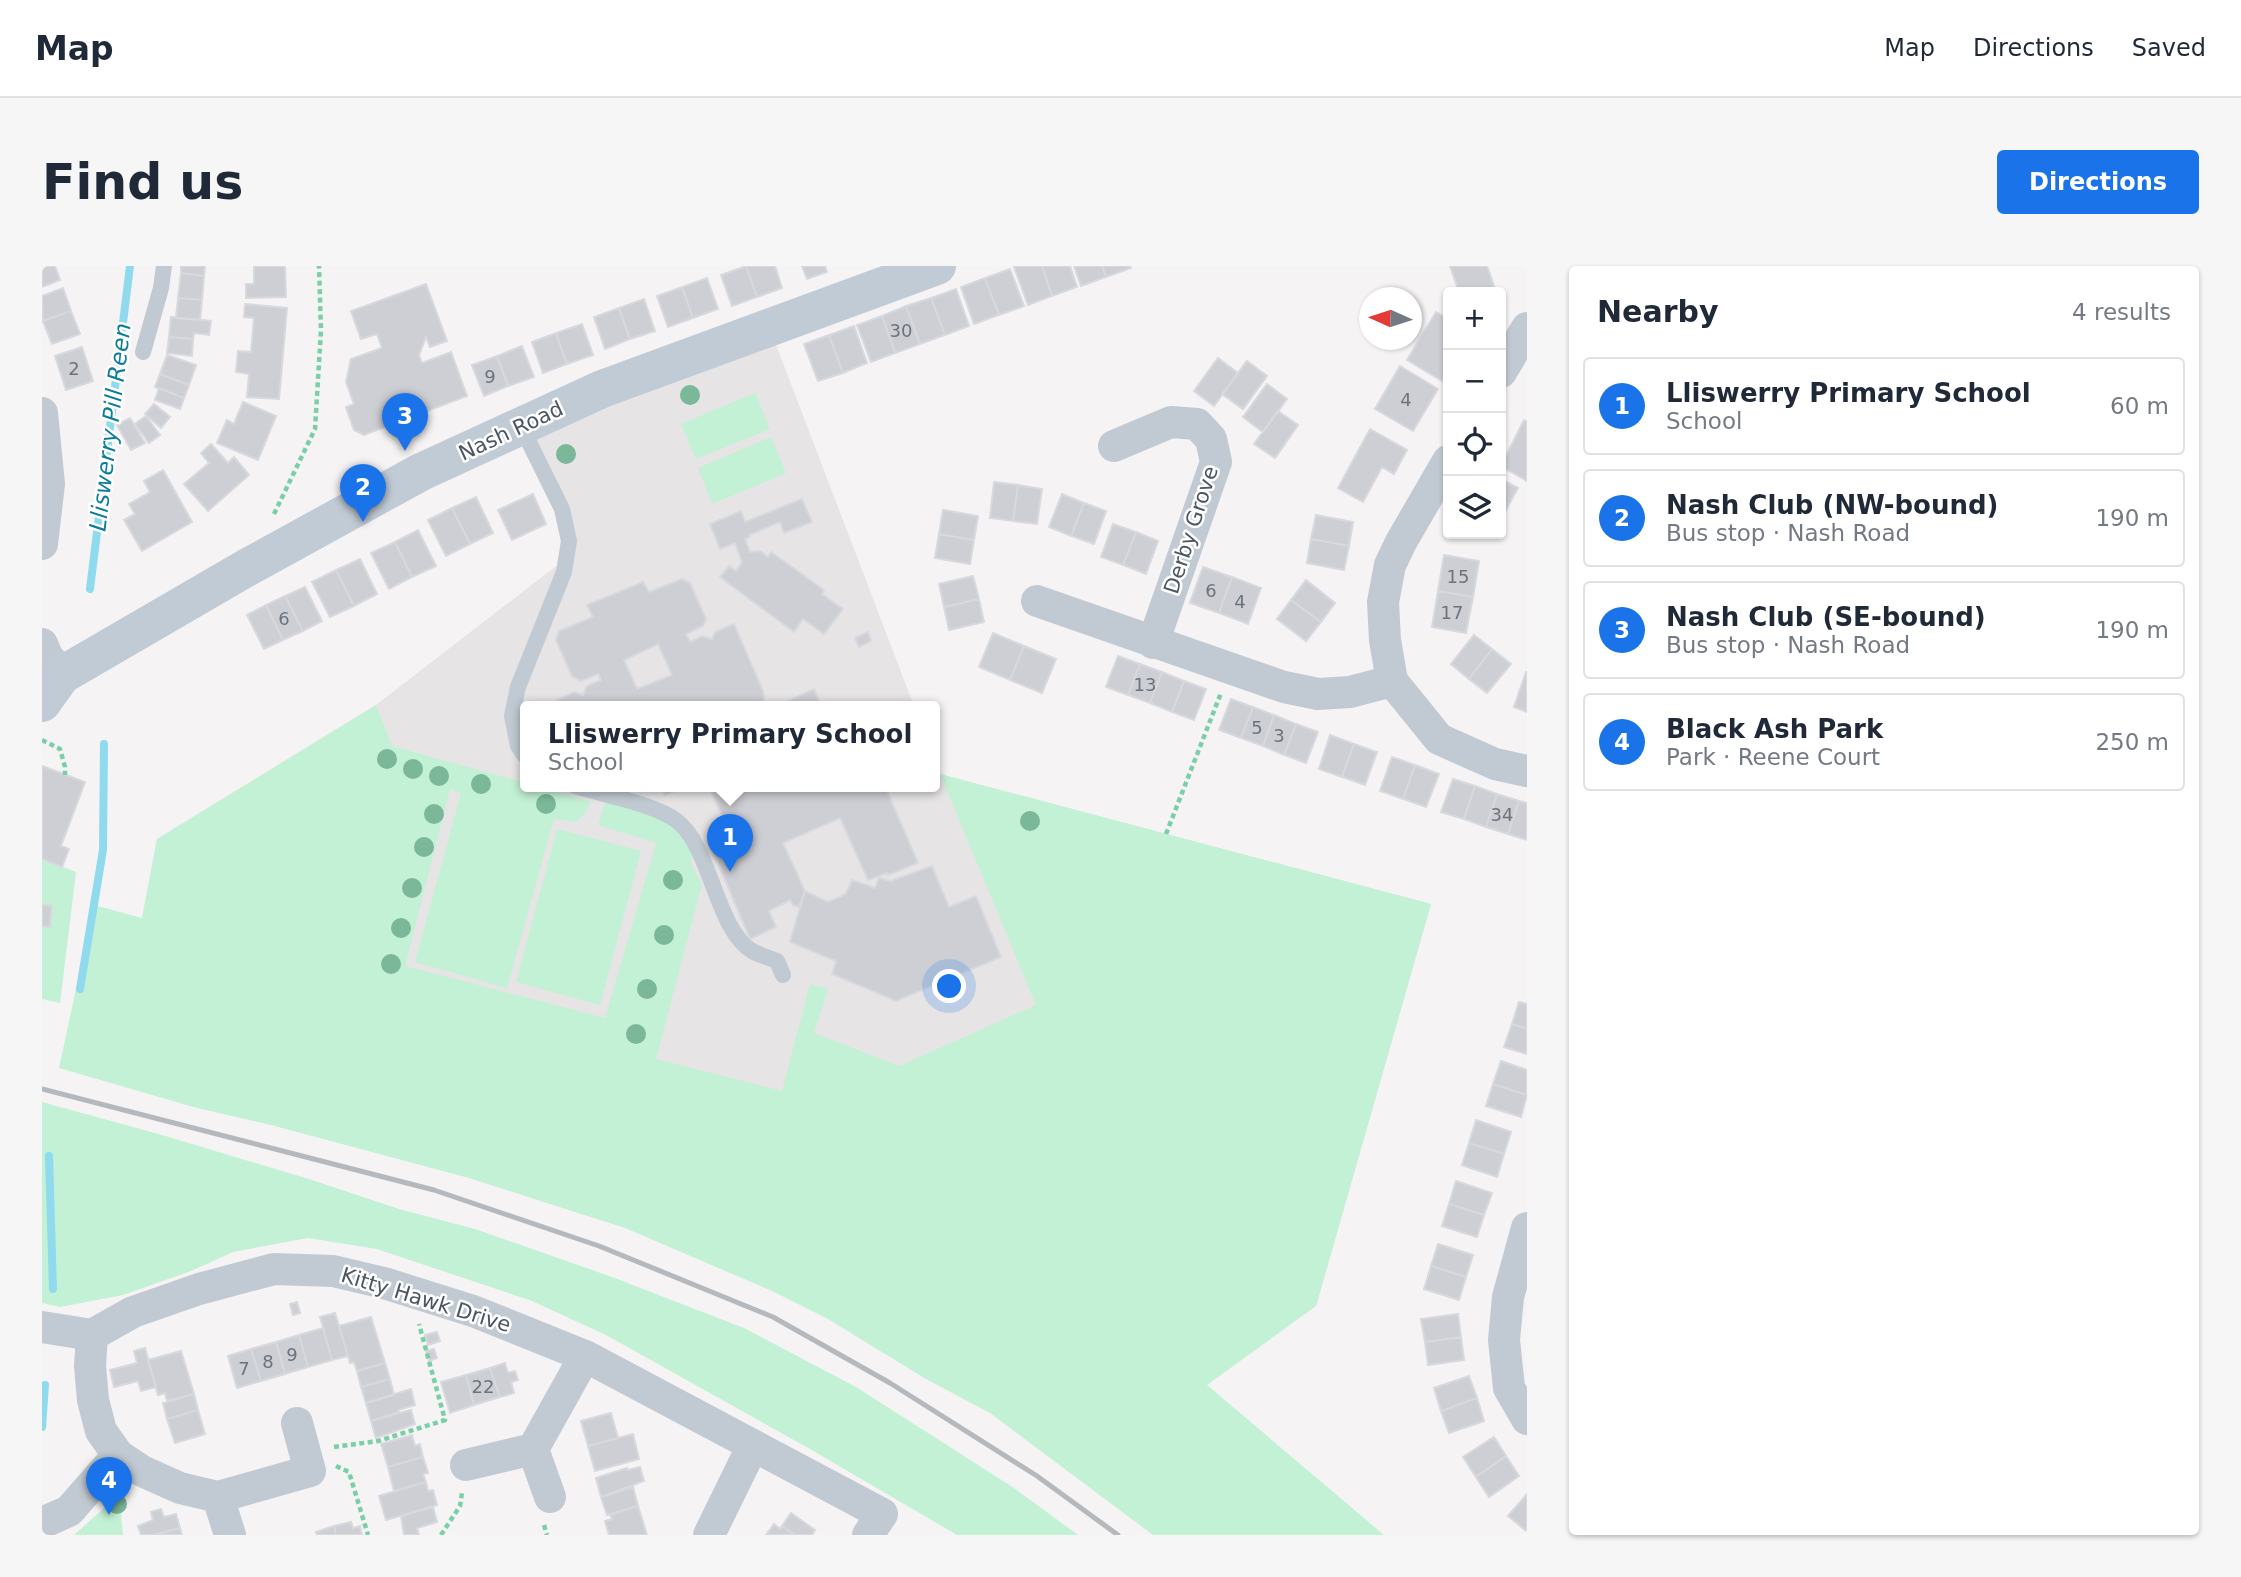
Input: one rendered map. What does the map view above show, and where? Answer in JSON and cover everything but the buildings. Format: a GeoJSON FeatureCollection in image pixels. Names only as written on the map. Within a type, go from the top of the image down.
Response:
{"type":"FeatureCollection","features":[{"type":"Feature","properties":{"kind":"street","name":"Nash Road"},"geometry":{"type":"LineString","coordinates":[[52,689],[109,648],[248,567],[421,472],[602,389],[937,266]]}},
{"type":"Feature","properties":{"kind":"street"},"geometry":{"type":"LineString","coordinates":[[1506,364],[1527,328]]}},
{"type":"Feature","properties":{"kind":"street"},"geometry":{"type":"LineString","coordinates":[[42,414],[49,484],[42,544]]}},
{"type":"Feature","properties":{"kind":"street","name":"Derby Grove"},"geometry":{"type":"LineString","coordinates":[[1114,446],[1171,422],[1197,424],[1211,439],[1216,462],[1153,643]]}},
{"type":"Feature","properties":{"kind":"street"},"geometry":{"type":"LineString","coordinates":[[1443,470],[1390,565],[1383,602],[1385,640],[1392,681],[1439,738],[1495,764],[1527,771]]}},
{"type":"Feature","properties":{"kind":"street"},"geometry":{"type":"LineString","coordinates":[[1037,601],[1284,687],[1318,694],[1350,692],[1392,681]]}},
{"type":"Feature","properties":{"kind":"street"},"geometry":{"type":"LineString","coordinates":[[42,644],[47,656],[52,689]]}},
{"type":"Feature","properties":{"kind":"street"},"geometry":{"type":"LineString","coordinates":[[1527,1228],[1508,1297],[1504,1340],[1509,1388],[1527,1419]]}},
{"type":"Feature","properties":{"kind":"street","name":"Kitty Hawk Drive"},"geometry":{"type":"LineString","coordinates":[[92,1335],[133,1312],[199,1289],[274,1269],[333,1271],[384,1283],[473,1311],[585,1356],[753,1445],[875,1525]]}},
{"type":"Feature","properties":{"kind":"street"},"geometry":{"type":"LineString","coordinates":[[42,1327],[92,1335],[90,1366],[93,1400],[102,1431],[118,1455],[142,1471],[180,1488],[218,1497],[310,1471],[301,1438]]}},
{"type":"Feature","properties":{"kind":"street"},"geometry":{"type":"LineString","coordinates":[[550,1497],[534,1449],[585,1356]]}},
{"type":"Feature","properties":{"kind":"street"},"geometry":{"type":"LineString","coordinates":[[709,1535],[753,1445]]}},
{"type":"Feature","properties":{"kind":"street"},"geometry":{"type":"LineString","coordinates":[[466,1465],[534,1449]]}},
{"type":"Feature","properties":{"kind":"street"},"geometry":{"type":"LineString","coordinates":[[42,1523],[69,1511],[118,1455]]}},
{"type":"Feature","properties":{"kind":"street"},"geometry":{"type":"LineString","coordinates":[[218,1497],[230,1535]]}},
{"type":"Feature","properties":{"kind":"lane"},"geometry":{"type":"LineString","coordinates":[[143,352],[161,288],[164,266]]}},
{"type":"Feature","properties":{"kind":"lane"},"geometry":{"type":"LineString","coordinates":[[520,748],[512,716],[518,687],[564,572],[569,541],[562,509],[521,426]]}},
{"type":"Feature","properties":{"kind":"lane"},"geometry":{"type":"LineString","coordinates":[[595,792],[660,811],[679,822],[695,843],[734,932],[751,950],[777,961],[783,975]]}},
{"type":"Feature","properties":{"kind":"path"},"geometry":{"type":"LineString","coordinates":[[272,517],[315,429],[321,330],[320,266]]}},
{"type":"Feature","properties":{"kind":"path"},"geometry":{"type":"LineString","coordinates":[[1166,834],[1231,669]]}},
{"type":"Feature","properties":{"kind":"path"},"geometry":{"type":"LineString","coordinates":[[42,740],[60,749],[65,775]]}},
{"type":"Feature","properties":{"kind":"path"},"geometry":{"type":"LineString","coordinates":[[301,1438],[378,1441],[445,1420],[417,1318],[425,1296]]}},
{"type":"Feature","properties":{"kind":"path"},"geometry":{"type":"LineString","coordinates":[[301,1438],[349,1472],[368,1535]]}},
{"type":"Feature","properties":{"kind":"path"},"geometry":{"type":"LineString","coordinates":[[440,1534],[460,1506],[466,1465]]}},
{"type":"Feature","properties":{"kind":"shaded area"},"geometry":{"type":"Polygon","coordinates":[[[770,329],[912,701],[520,701],[520,792],[940,792],[940,774],[1431,904],[1316,1306],[142,919],[157,839],[376,705],[573,553],[521,426],[770,329]]]}},
{"type":"Feature","properties":{"kind":"green space"},"geometry":{"type":"Polygon","coordinates":[[[755,393],[770,429],[696,459],[681,424],[755,393]]]}},
{"type":"Feature","properties":{"kind":"green space"},"geometry":{"type":"Polygon","coordinates":[[[771,437],[786,473],[712,504],[698,468],[771,437]]]}},
{"type":"Feature","properties":{"kind":"green space"},"geometry":{"type":"Polygon","coordinates":[[[376,705],[392,746],[520,782],[520,792],[557,792],[591,802],[584,815],[575,822],[554,819],[507,988],[415,962],[461,793],[450,789],[405,966],[605,1018],[656,843],[598,825],[607,796],[660,811],[695,843],[691,863],[702,884],[656,1059],[782,1091],[810,984],[828,989],[814,1033],[899,1066],[1036,1005],[940,774],[1431,904],[1316,1306],[1207,1385],[1384,1535],[1153,1535],[990,1413],[926,1379],[828,1319],[772,1291],[625,1228],[469,1178],[197,1108],[59,1068],[94,905],[142,918],[157,839],[376,705]]]}},
{"type":"Feature","properties":{"kind":"green space"},"geometry":{"type":"Polygon","coordinates":[[[557,829],[641,851],[600,1005],[516,982],[557,829]]]}},
{"type":"Feature","properties":{"kind":"green space"},"geometry":{"type":"Polygon","coordinates":[[[42,859],[76,872],[60,1003],[42,999],[42,926],[50,926],[52,907],[42,905],[42,859]]]}},
{"type":"Feature","properties":{"kind":"green space"},"geometry":{"type":"Polygon","coordinates":[[[42,1102],[162,1135],[399,1209],[475,1229],[612,1277],[744,1328],[856,1387],[1014,1488],[1078,1535],[957,1535],[606,1335],[532,1301],[377,1249],[308,1238],[233,1252],[191,1271],[123,1295],[60,1307],[42,1303],[42,1102]]]}},
{"type":"Feature","properties":{"kind":"green space"},"geometry":{"type":"Polygon","coordinates":[[[119,1495],[123,1535],[74,1535],[119,1495]]]}},
{"type":"Feature","properties":{"kind":"waterway","name":"Lliswerry Pill Reen"},"geometry":{"type":"LineString","coordinates":[[90,589],[130,266]]}},
{"type":"Feature","properties":{"kind":"waterway"},"geometry":{"type":"LineString","coordinates":[[80,989],[103,850],[104,744]]}},
{"type":"Feature","properties":{"kind":"waterway"},"geometry":{"type":"LineString","coordinates":[[49,1156],[53,1289]]}},
{"type":"Feature","properties":{"kind":"waterway"},"geometry":{"type":"LineString","coordinates":[[42,1427],[45,1385]]}},
{"type":"Feature","properties":{"kind":"railway"},"geometry":{"type":"LineString","coordinates":[[42,1089],[434,1190],[599,1246],[773,1317],[890,1383],[1037,1476],[1118,1535]]}},
{"type":"Feature","properties":{"kind":"place","name":"Nash Club (SE-bound)"},"geometry":{"type":"Point","coordinates":[405,451]}},
{"type":"Feature","properties":{"kind":"place","name":"Nash Club (NW-bound)"},"geometry":{"type":"Point","coordinates":[363,522]}},
{"type":"Feature","properties":{"kind":"place","name":"Lliswerry Primary School"},"geometry":{"type":"Point","coordinates":[730,872]}},
{"type":"Feature","properties":{"kind":"place","name":"Black Ash Park"},"geometry":{"type":"Point","coordinates":[109,1515]}}]}
